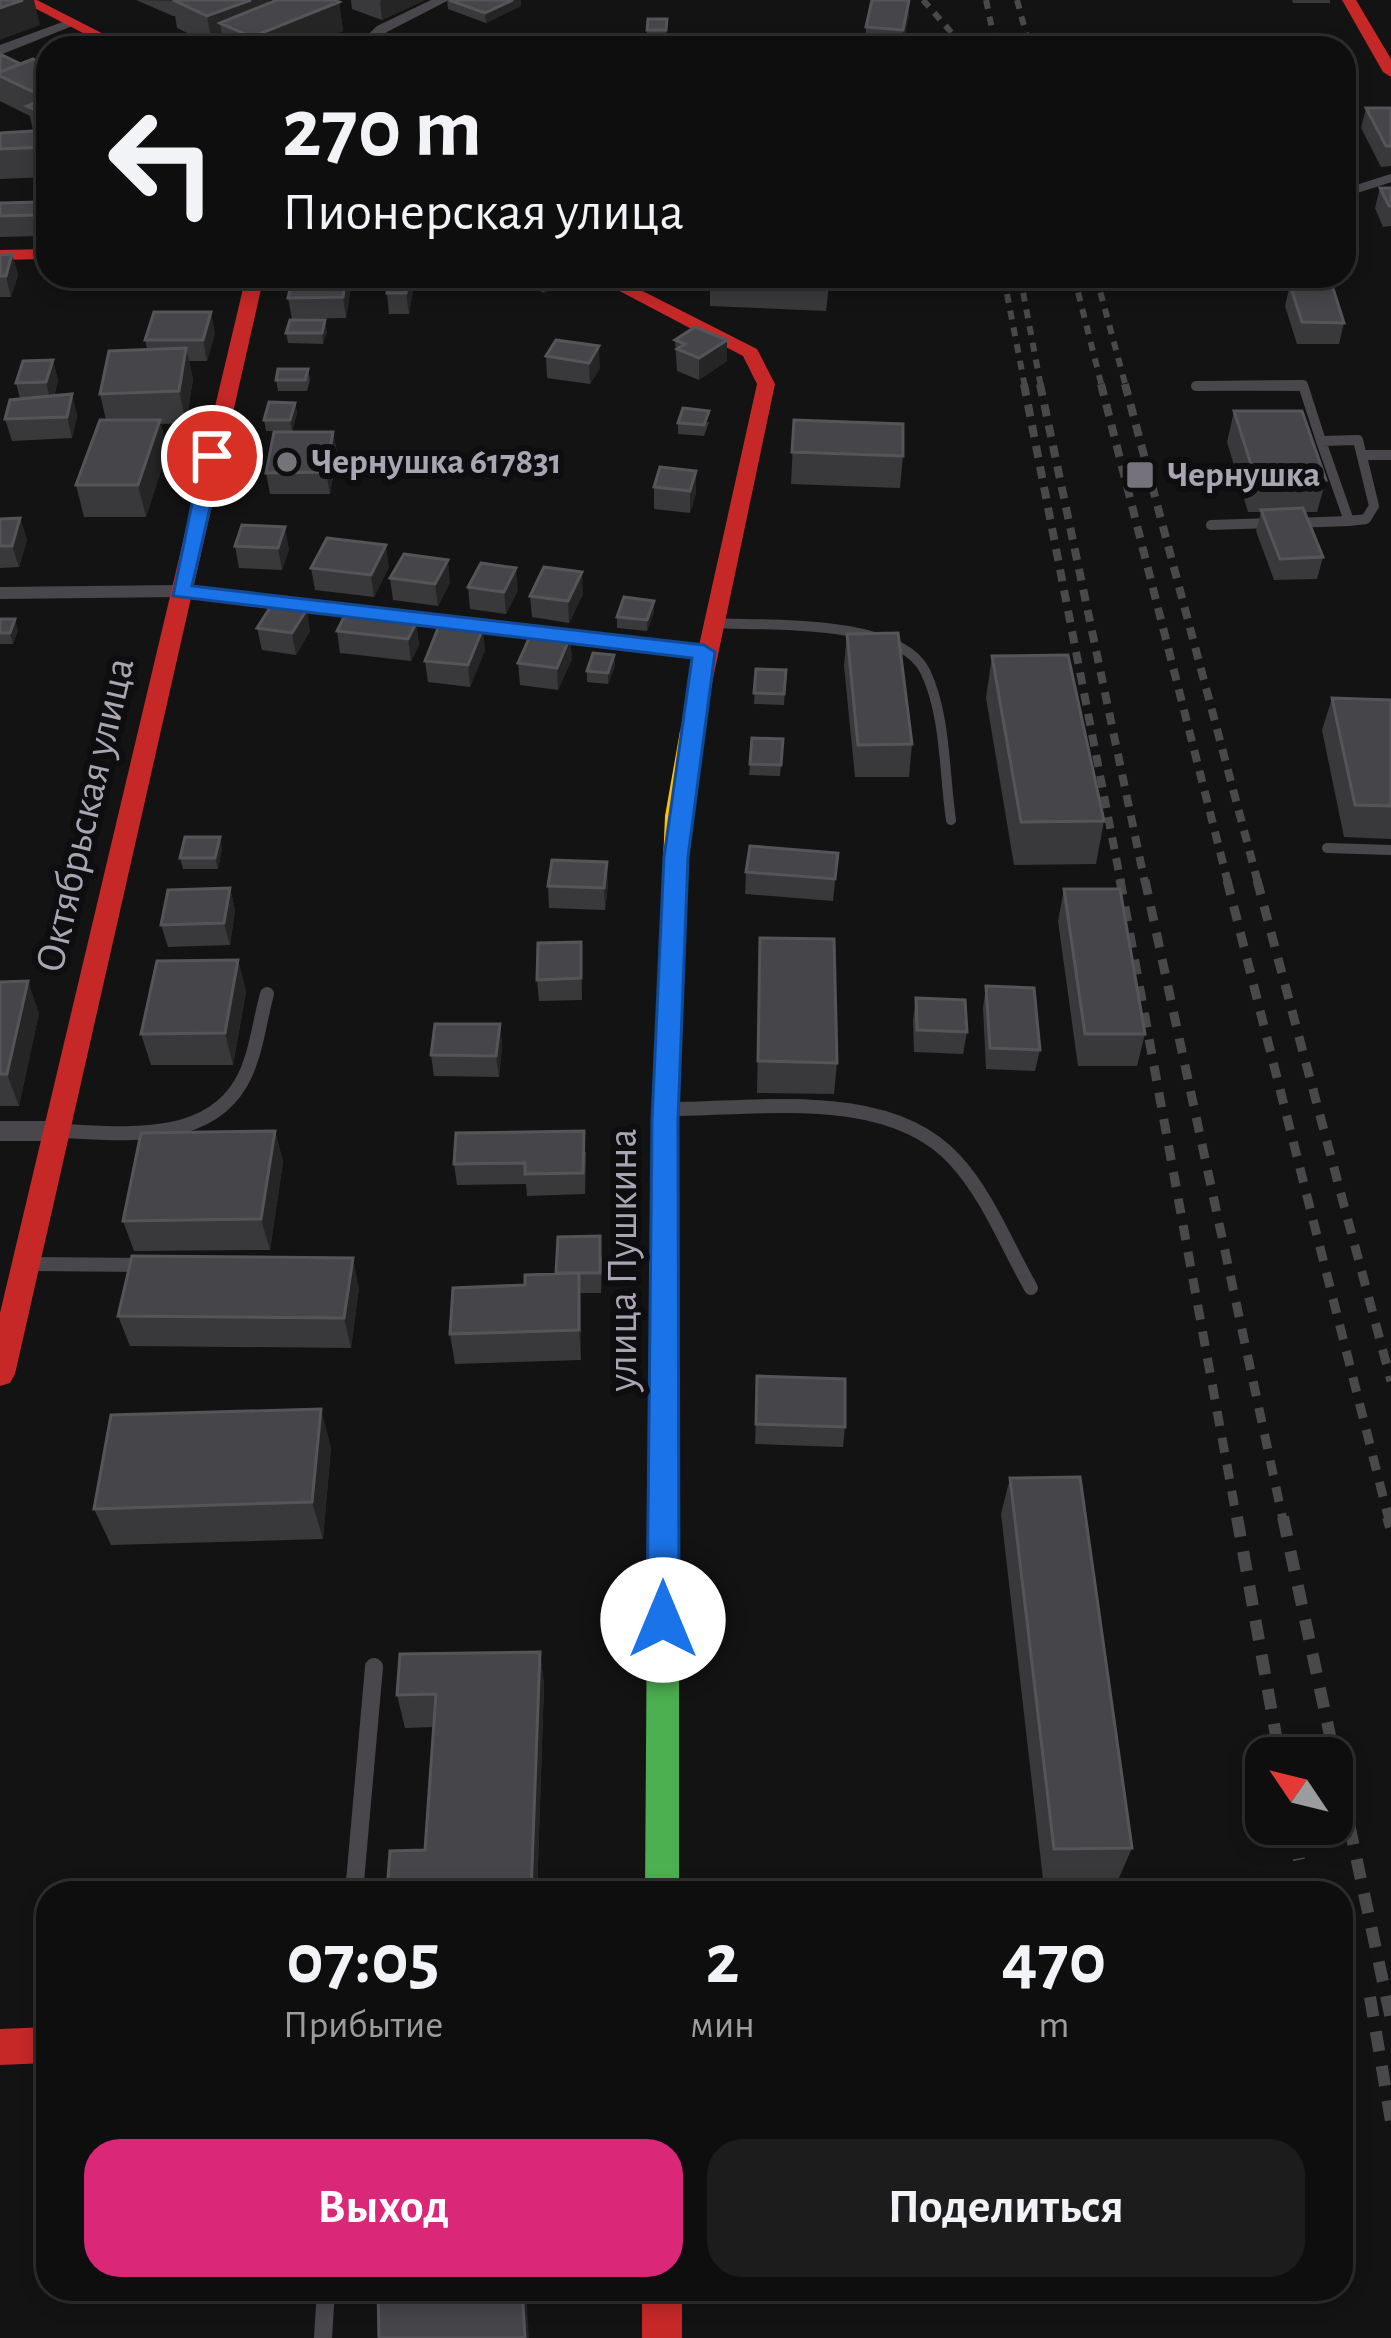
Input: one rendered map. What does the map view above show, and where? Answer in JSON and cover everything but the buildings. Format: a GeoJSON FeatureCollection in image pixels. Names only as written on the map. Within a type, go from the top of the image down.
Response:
{"type":"FeatureCollection","features":[{"type":"Feature","properties":{"kind":"main road"},"geometry":{"type":"LineString","coordinates":[[26,0],[100,36]]}},
{"type":"Feature","properties":{"kind":"main road"},"geometry":{"type":"LineString","coordinates":[[1349,0],[1391,72]]}},
{"type":"Feature","properties":{"kind":"main road"},"geometry":{"type":"LineString","coordinates":[[0,255],[36,254]]}},
{"type":"Feature","properties":{"kind":"main road","name":"Октябрьская улица"},"geometry":{"type":"LineString","coordinates":[[0,1374],[251,288]]}},
{"type":"Feature","properties":{"kind":"main road","name":"улица Пушкина"},"geometry":{"type":"LineString","coordinates":[[624,288],[751,353],[766,384],[704,652],[677,816],[666,1109],[662,1881]]}},
{"type":"Feature","properties":{"kind":"main road"},"geometry":{"type":"LineString","coordinates":[[0,2047],[36,2046]]}},
{"type":"Feature","properties":{"kind":"main road"},"geometry":{"type":"LineString","coordinates":[[662,2301],[662,2338]]}},
{"type":"Feature","properties":{"kind":"street"},"geometry":{"type":"LineString","coordinates":[[374,36],[442,0]]}},
{"type":"Feature","properties":{"kind":"street"},"geometry":{"type":"LineString","coordinates":[[38,36],[73,23]]}},
{"type":"Feature","properties":{"kind":"street"},"geometry":{"type":"LineString","coordinates":[[0,50],[36,37]]}},
{"type":"Feature","properties":{"kind":"street"},"geometry":{"type":"LineString","coordinates":[[0,593],[180,591],[704,652]]}},
{"type":"Feature","properties":{"kind":"street"},"geometry":{"type":"LineString","coordinates":[[0,1131],[56,1131]]}},
{"type":"Feature","properties":{"kind":"lane"},"geometry":{"type":"LineString","coordinates":[[1356,189],[1391,178]]}},
{"type":"Feature","properties":{"kind":"lane"},"geometry":{"type":"LineString","coordinates":[[1196,386],[1303,386],[1349,521]]}},
{"type":"Feature","properties":{"kind":"lane"},"geometry":{"type":"LineString","coordinates":[[1210,525],[1366,519],[1374,506],[1358,440],[1321,441]]}},
{"type":"Feature","properties":{"kind":"lane"},"geometry":{"type":"LineString","coordinates":[[1365,455],[1391,455]]}},
{"type":"Feature","properties":{"kind":"lane"},"geometry":{"type":"LineString","coordinates":[[711,623],[858,634],[909,647],[925,668],[951,820]]}},
{"type":"Feature","properties":{"kind":"lane"},"geometry":{"type":"LineString","coordinates":[[1327,848],[1391,850]]}},
{"type":"Feature","properties":{"kind":"lane"},"geometry":{"type":"LineString","coordinates":[[56,1131],[168,1133],[195,1124],[237,1090],[267,994]]}},
{"type":"Feature","properties":{"kind":"lane"},"geometry":{"type":"LineString","coordinates":[[666,1109],[877,1114],[912,1124],[954,1158],[1031,1288]]}},
{"type":"Feature","properties":{"kind":"lane"},"geometry":{"type":"LineString","coordinates":[[25,1264],[160,1265]]}},
{"type":"Feature","properties":{"kind":"lane"},"geometry":{"type":"LineString","coordinates":[[355,1881],[374,1666]]}},
{"type":"Feature","properties":{"kind":"lane"},"geometry":{"type":"LineString","coordinates":[[323,2338],[325,2301]]}},
{"type":"Feature","properties":{"kind":"railway"},"geometry":{"type":"LineString","coordinates":[[923,0],[954,36]]}},
{"type":"Feature","properties":{"kind":"railway"},"geometry":{"type":"LineString","coordinates":[[986,0],[994,36]]}},
{"type":"Feature","properties":{"kind":"railway"},"geometry":{"type":"LineString","coordinates":[[1017,0],[1027,36]]}},
{"type":"Feature","properties":{"kind":"railway"},"geometry":{"type":"LineString","coordinates":[[1022,288],[1041,387]]}},
{"type":"Feature","properties":{"kind":"railway"},"geometry":{"type":"LineString","coordinates":[[1077,288],[1102,387]]}},
{"type":"Feature","properties":{"kind":"railway"},"geometry":{"type":"LineString","coordinates":[[1099,288],[1126,387]]}},
{"type":"Feature","properties":{"kind":"railway"},"geometry":{"type":"LineString","coordinates":[[1007,294],[1025,387]]}},
{"type":"Feature","properties":{"kind":"railway"},"geometry":{"type":"LineString","coordinates":[[1024,384],[1121,883]]}},
{"type":"Feature","properties":{"kind":"railway"},"geometry":{"type":"LineString","coordinates":[[1040,384],[1145,883]]}},
{"type":"Feature","properties":{"kind":"railway"},"geometry":{"type":"LineString","coordinates":[[1101,384],[1228,883]]}},
{"type":"Feature","properties":{"kind":"railway"},"geometry":{"type":"LineString","coordinates":[[1125,384],[1258,883]]}},
{"type":"Feature","properties":{"kind":"railway"},"geometry":{"type":"LineString","coordinates":[[1120,880],[1237,1520]]}},
{"type":"Feature","properties":{"kind":"railway"},"geometry":{"type":"LineString","coordinates":[[1145,880],[1283,1520]]}},
{"type":"Feature","properties":{"kind":"railway"},"geometry":{"type":"LineString","coordinates":[[1227,880],[1389,1520]]}},
{"type":"Feature","properties":{"kind":"railway"},"geometry":{"type":"LineString","coordinates":[[1257,880],[1391,1381]]}},
{"type":"Feature","properties":{"kind":"railway"},"geometry":{"type":"LineString","coordinates":[[1237,1517],[1276,1737]]}},
{"type":"Feature","properties":{"kind":"railway"},"geometry":{"type":"LineString","coordinates":[[1283,1517],[1391,2019]]}},
{"type":"Feature","properties":{"kind":"railway"},"geometry":{"type":"LineString","coordinates":[[1388,1517],[1391,1527]]}},
{"type":"Feature","properties":{"kind":"railway"},"geometry":{"type":"LineString","coordinates":[[1296,1845],[1299,1860]]}},
{"type":"Feature","properties":{"kind":"railway"},"geometry":{"type":"LineString","coordinates":[[1370,1997],[1391,2121]]}},
{"type":"Feature","properties":{"kind":"traffic: fast"},"geometry":{"type":"LineString","coordinates":[[662,1881],[663,1607]]}},
{"type":"Feature","properties":{"kind":"traffic: slow"},"geometry":{"type":"LineString","coordinates":[[663,1607],[665,1120],[677,816],[691,731]]}},
{"type":"Feature","properties":{"kind":"traffic: jam"},"geometry":{"type":"LineString","coordinates":[[26,0],[100,36]]}},
{"type":"Feature","properties":{"kind":"traffic: jam"},"geometry":{"type":"LineString","coordinates":[[1349,0],[1391,72]]}},
{"type":"Feature","properties":{"kind":"traffic: jam"},"geometry":{"type":"LineString","coordinates":[[0,255],[36,254]]}},
{"type":"Feature","properties":{"kind":"traffic: jam"},"geometry":{"type":"LineString","coordinates":[[0,1374],[252,288]]}},
{"type":"Feature","properties":{"kind":"traffic: jam"},"geometry":{"type":"LineString","coordinates":[[624,288],[751,353],[766,384],[691,731]]}},
{"type":"Feature","properties":{"kind":"traffic: jam"},"geometry":{"type":"LineString","coordinates":[[0,2047],[36,2046]]}},
{"type":"Feature","properties":{"kind":"traffic: jam"},"geometry":{"type":"LineString","coordinates":[[662,2301],[662,2338]]}},
{"type":"Feature","properties":{"kind":"place","name":"Чернушка 617831"},"geometry":{"type":"Point","coordinates":[287,462]}},
{"type":"Feature","properties":{"kind":"place","name":"Чернушка"},"geometry":{"type":"Point","coordinates":[1140,475]}},
{"type":"Feature","properties":{"kind":"route"},"geometry":{"type":"LineString","coordinates":[[212,456],[180,591],[704,652],[677,816],[665,1120],[663,1620]]}}]}
